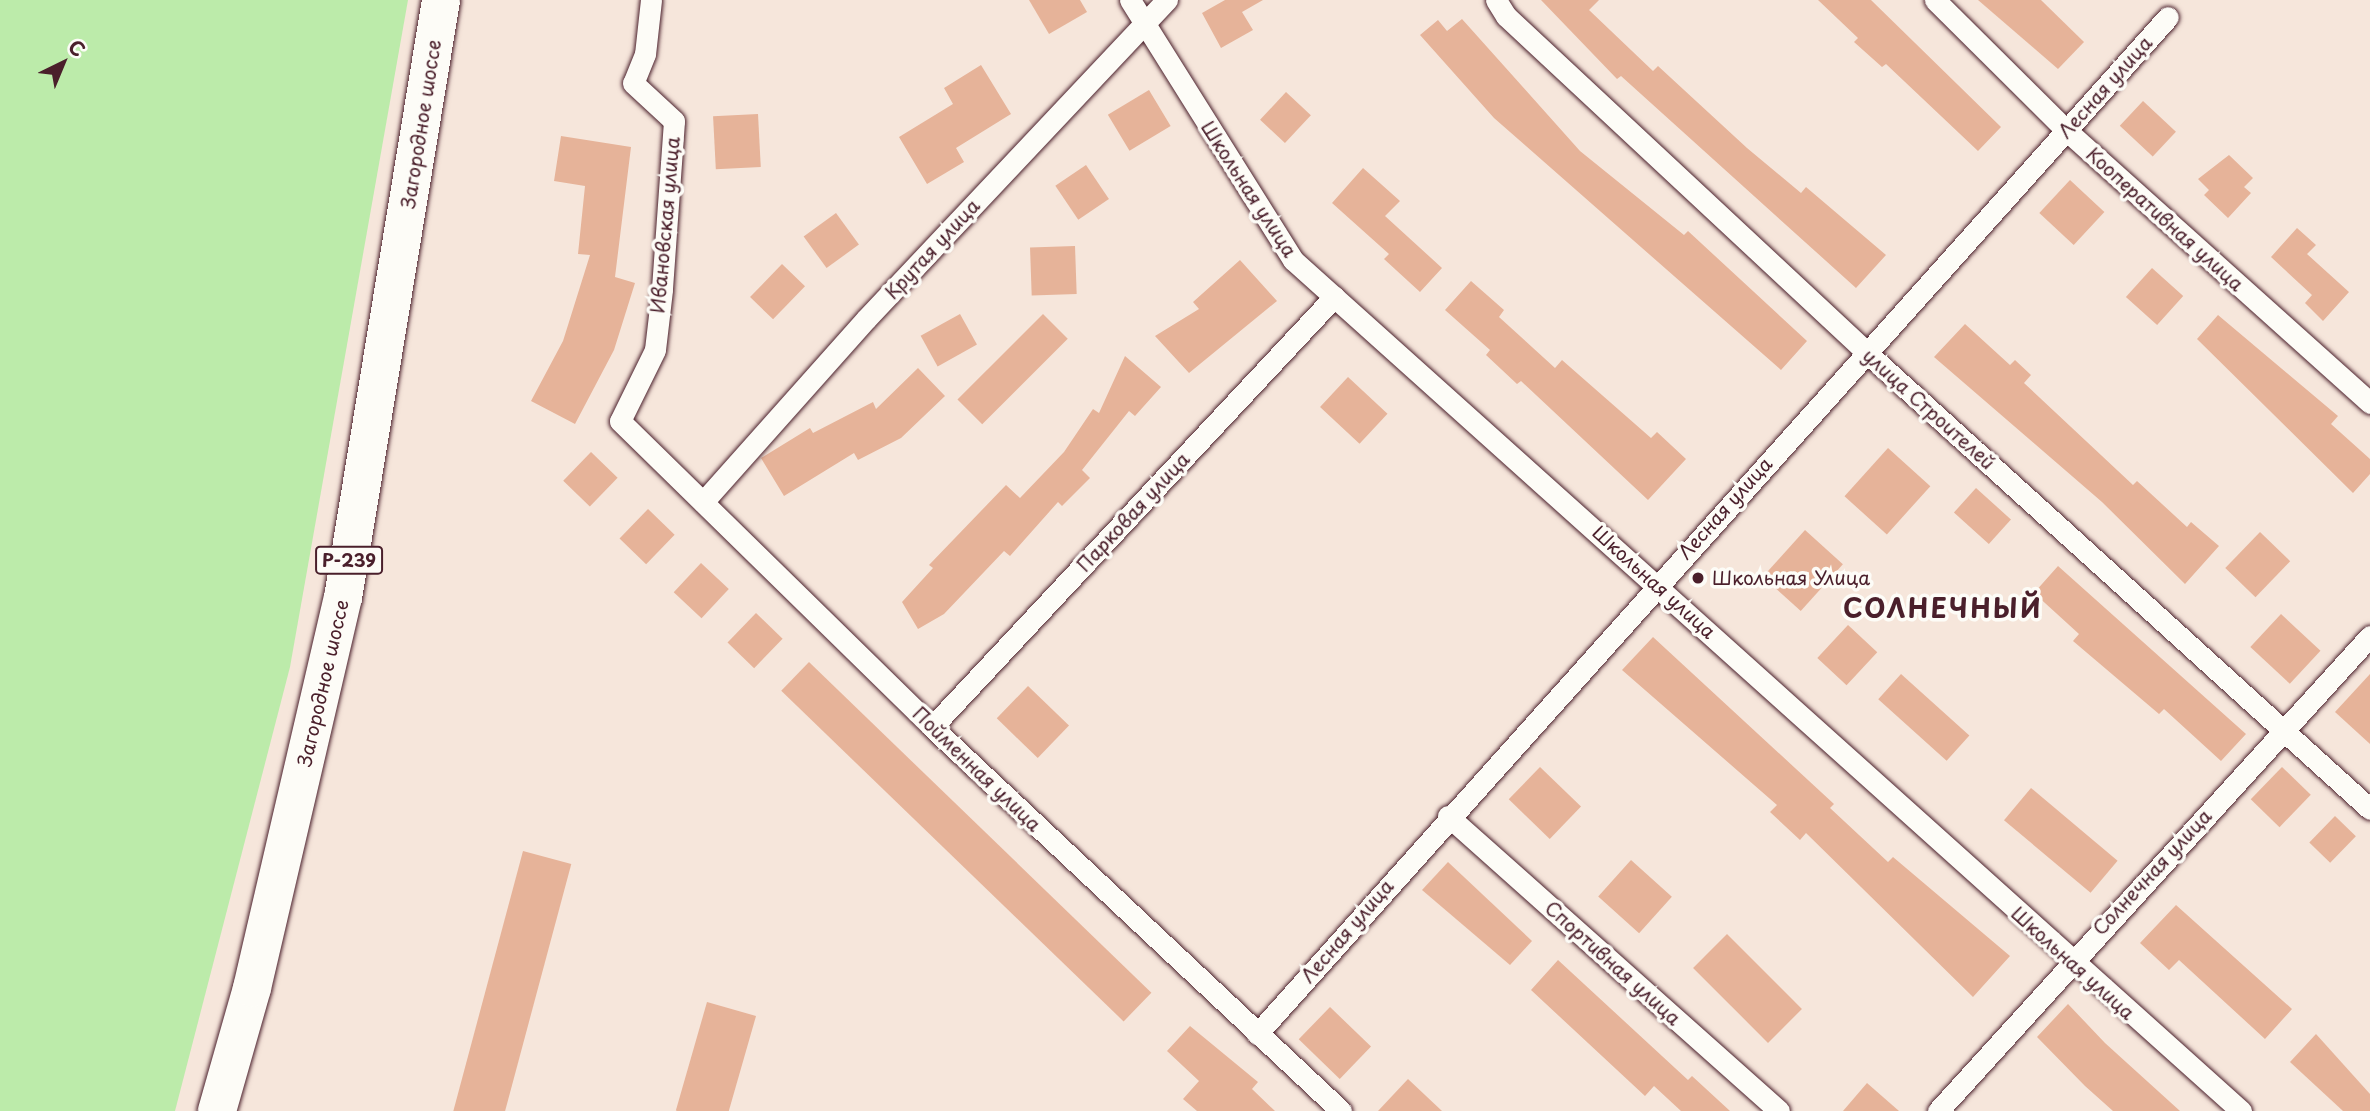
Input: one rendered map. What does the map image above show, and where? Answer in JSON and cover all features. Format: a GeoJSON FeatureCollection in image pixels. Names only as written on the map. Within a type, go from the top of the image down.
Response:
{"type":"FeatureCollection","features":[{"type":"Feature","properties":{"kind":"highway","name":"Загородное шоссе"},"geometry":{"type":"LineString","coordinates":[[217,1111],[252,988],[343,598],[441,0]]}},
{"type":"Feature","properties":{"kind":"street","name":"Ивановская улица"},"geometry":{"type":"LineString","coordinates":[[620,421],[655,350],[664,264],[674,121],[633,83],[645,54],[651,0]]}},
{"type":"Feature","properties":{"kind":"street","name":"Школьная улица"},"geometry":{"type":"LineString","coordinates":[[1130,0],[1293,260],[1656,585],[2070,962],[2241,1111]]}},
{"type":"Feature","properties":{"kind":"street","name":"Крутая улица"},"geometry":{"type":"LineString","coordinates":[[703,502],[866,319],[1167,0]]}},
{"type":"Feature","properties":{"kind":"street","name":"улица Строителей"},"geometry":{"type":"LineString","coordinates":[[1496,0],[1506,16],[1866,352],[2370,809]]}},
{"type":"Feature","properties":{"kind":"street","name":"Кооперативная улица"},"geometry":{"type":"LineString","coordinates":[[1935,0],[2066,130],[2370,403]]}},
{"type":"Feature","properties":{"kind":"street","name":"Лесная улица"},"geometry":{"type":"LineString","coordinates":[[1257,1034],[1448,816],[2168,17]]}},
{"type":"Feature","properties":{"kind":"street","name":"Парковая улица"},"geometry":{"type":"LineString","coordinates":[[932,726],[1334,297]]}},
{"type":"Feature","properties":{"kind":"street","name":"Пойменная улица"},"geometry":{"type":"LineString","coordinates":[[620,421],[932,726],[1341,1111]]}},
{"type":"Feature","properties":{"kind":"street","name":"Солнечная улица"},"geometry":{"type":"LineString","coordinates":[[1938,1111],[2070,962],[2370,636]]}},
{"type":"Feature","properties":{"kind":"street","name":"Спортивная улица"},"geometry":{"type":"LineString","coordinates":[[1448,816],[1779,1111]]}},
{"type":"Feature","properties":{"kind":"green space"},"geometry":{"type":"Polygon","coordinates":[[[0,0],[408,0],[290,667],[175,1111],[0,1111],[0,0]]]}},
{"type":"Feature","properties":{"kind":"building"},"geometry":{"type":"Polygon","coordinates":[[[1029,0],[1080,0],[1087,12],[1049,34],[1029,0]]]}},
{"type":"Feature","properties":{"kind":"building"},"geometry":{"type":"Polygon","coordinates":[[[1225,0],[1263,0],[1242,12],[1253,30],[1221,48],[1202,13],[1225,0]]]}},
{"type":"Feature","properties":{"kind":"building"},"geometry":{"type":"Polygon","coordinates":[[[1541,0],[1599,0],[1589,10],[1653,71],[1658,66],[1747,148],[1801,193],[1806,187],[1886,255],[1856,288],[1621,76],[1617,79],[1541,0]]]}},
{"type":"Feature","properties":{"kind":"building"},"geometry":{"type":"Polygon","coordinates":[[[1818,0],[1871,0],[2001,127],[1978,151],[1886,64],[1882,67],[1854,42],[1858,38],[1818,0]]]}},
{"type":"Feature","properties":{"kind":"building"},"geometry":{"type":"Polygon","coordinates":[[[1978,0],[2041,0],[2084,42],[2058,69],[1978,0]]]}},
{"type":"Feature","properties":{"kind":"building"},"geometry":{"type":"Polygon","coordinates":[[[1462,19],[1580,151],[1684,235],[1688,231],[1807,341],[1781,370],[1494,118],[1420,35],[1438,20],[1447,31],[1462,19]]]}},
{"type":"Feature","properties":{"kind":"building"},"geometry":{"type":"Polygon","coordinates":[[[981,65],[1011,114],[956,148],[964,162],[927,184],[899,137],[953,104],[944,88],[981,65]]]}},
{"type":"Feature","properties":{"kind":"building"},"geometry":{"type":"Polygon","coordinates":[[[1149,90],[1171,126],[1129,151],[1108,115],[1149,90]]]}},
{"type":"Feature","properties":{"kind":"building"},"geometry":{"type":"Polygon","coordinates":[[[1286,92],[1311,115],[1285,143],[1260,120],[1286,92]]]}},
{"type":"Feature","properties":{"kind":"building"},"geometry":{"type":"Polygon","coordinates":[[[2143,101],[2176,132],[2153,157],[2120,126],[2143,101]]]}},
{"type":"Feature","properties":{"kind":"building"},"geometry":{"type":"Polygon","coordinates":[[[758,114],[761,167],[716,169],[713,116],[758,114]]]}},
{"type":"Feature","properties":{"kind":"building"},"geometry":{"type":"Polygon","coordinates":[[[561,136],[631,147],[615,277],[635,283],[614,350],[575,424],[531,401],[563,341],[590,255],[578,254],[585,186],[554,181],[561,136]]]}},
{"type":"Feature","properties":{"kind":"building"},"geometry":{"type":"Polygon","coordinates":[[[2229,155],[2253,178],[2244,187],[2251,193],[2228,218],[2204,195],[2209,190],[2198,179],[2229,155]]]}},
{"type":"Feature","properties":{"kind":"building"},"geometry":{"type":"Polygon","coordinates":[[[1086,165],[1109,199],[1078,220],[1055,186],[1086,165]]]}},
{"type":"Feature","properties":{"kind":"building"},"geometry":{"type":"Polygon","coordinates":[[[1363,168],[1400,201],[1385,216],[1442,268],[1420,292],[1384,259],[1389,254],[1332,203],[1363,168]]]}},
{"type":"Feature","properties":{"kind":"building"},"geometry":{"type":"Polygon","coordinates":[[[2070,180],[2104,212],[2074,245],[2039,213],[2070,180]]]}},
{"type":"Feature","properties":{"kind":"building"},"geometry":{"type":"Polygon","coordinates":[[[836,213],[859,245],[827,268],[804,237],[836,213]]]}},
{"type":"Feature","properties":{"kind":"building"},"geometry":{"type":"Polygon","coordinates":[[[2297,228],[2316,245],[2307,254],[2349,292],[2323,321],[2305,303],[2312,295],[2271,257],[2297,228]]]}},
{"type":"Feature","properties":{"kind":"building"},"geometry":{"type":"Polygon","coordinates":[[[1075,246],[1077,294],[1032,296],[1030,248],[1075,246]]]}},
{"type":"Feature","properties":{"kind":"building"},"geometry":{"type":"Polygon","coordinates":[[[1240,260],[1277,301],[1189,373],[1155,336],[1199,309],[1193,302],[1240,260]]]}},
{"type":"Feature","properties":{"kind":"building"},"geometry":{"type":"Polygon","coordinates":[[[782,264],[805,286],[773,319],[750,297],[782,264]]]}},
{"type":"Feature","properties":{"kind":"building"},"geometry":{"type":"Polygon","coordinates":[[[2152,268],[2183,296],[2157,325],[2126,297],[2152,268]]]}},
{"type":"Feature","properties":{"kind":"building"},"geometry":{"type":"Polygon","coordinates":[[[1471,281],[1504,310],[1499,317],[1555,368],[1562,360],[1651,438],[1657,432],[1686,459],[1648,500],[1521,381],[1517,384],[1486,355],[1490,350],[1445,310],[1471,281]]]}},
{"type":"Feature","properties":{"kind":"building"},"geometry":{"type":"Polygon","coordinates":[[[960,314],[977,345],[938,366],[921,336],[960,314]]]}},
{"type":"Feature","properties":{"kind":"building"},"geometry":{"type":"Polygon","coordinates":[[[1043,314],[1068,339],[982,424],[957,400],[1043,314]]]}},
{"type":"Feature","properties":{"kind":"building"},"geometry":{"type":"Polygon","coordinates":[[[2218,315],[2338,416],[2331,424],[2370,459],[2370,474],[2353,493],[2197,339],[2218,315]]]}},
{"type":"Feature","properties":{"kind":"building"},"geometry":{"type":"Polygon","coordinates":[[[1965,324],[2010,365],[2015,360],[2031,375],[2024,383],[2133,485],[2137,481],[2187,527],[2191,522],[2219,546],[2185,584],[2102,502],[1934,357],[1965,324]]]}},
{"type":"Feature","properties":{"kind":"building"},"geometry":{"type":"Polygon","coordinates":[[[1125,356],[1161,387],[1135,416],[1129,411],[1082,470],[1090,478],[1062,506],[1058,502],[1010,556],[1004,551],[944,614],[918,629],[902,602],[933,568],[929,565],[1006,485],[1020,498],[1064,452],[1093,409],[1099,413],[1125,356]]]}},
{"type":"Feature","properties":{"kind":"building"},"geometry":{"type":"Polygon","coordinates":[[[918,368],[945,396],[901,438],[858,460],[854,453],[784,496],[761,458],[810,428],[813,433],[873,402],[876,409],[918,368]]]}},
{"type":"Feature","properties":{"kind":"building"},"geometry":{"type":"Polygon","coordinates":[[[1348,377],[1387,414],[1360,444],[1320,407],[1348,377]]]}},
{"type":"Feature","properties":{"kind":"building"},"geometry":{"type":"Polygon","coordinates":[[[1888,448],[1930,486],[1887,534],[1845,496],[1888,448]]]}},
{"type":"Feature","properties":{"kind":"building"},"geometry":{"type":"Polygon","coordinates":[[[591,452],[618,478],[590,506],[563,481],[591,452]]]}},
{"type":"Feature","properties":{"kind":"building"},"geometry":{"type":"Polygon","coordinates":[[[1976,488],[2011,519],[1989,544],[1954,513],[1976,488]]]}},
{"type":"Feature","properties":{"kind":"building"},"geometry":{"type":"Polygon","coordinates":[[[648,509],[675,535],[646,564],[620,538],[648,509]]]}},
{"type":"Feature","properties":{"kind":"building"},"geometry":{"type":"Polygon","coordinates":[[[1805,530],[1843,564],[1801,611],[1763,577],[1805,530]]]}},
{"type":"Feature","properties":{"kind":"building"},"geometry":{"type":"Polygon","coordinates":[[[2260,532],[2290,561],[2255,597],[2225,568],[2260,532]]]}},
{"type":"Feature","properties":{"kind":"building"},"geometry":{"type":"Polygon","coordinates":[[[701,563],[729,589],[702,618],[674,592],[701,563]]]}},
{"type":"Feature","properties":{"kind":"building"},"geometry":{"type":"Polygon","coordinates":[[[2058,566],[2246,734],[2221,761],[2164,709],[2159,714],[2073,641],[2079,634],[2034,593],[2058,566]]]}},
{"type":"Feature","properties":{"kind":"building"},"geometry":{"type":"Polygon","coordinates":[[[756,613],[783,639],[754,668],[728,642],[756,613]]]}},
{"type":"Feature","properties":{"kind":"building"},"geometry":{"type":"Polygon","coordinates":[[[2281,614],[2320,651],[2290,684],[2250,647],[2281,614]]]}},
{"type":"Feature","properties":{"kind":"building"},"geometry":{"type":"Polygon","coordinates":[[[1848,625],[1877,652],[1847,685],[1817,658],[1848,625]]]}},
{"type":"Feature","properties":{"kind":"building"},"geometry":{"type":"Polygon","coordinates":[[[1653,637],[1834,804],[1830,808],[1888,862],[1893,857],[2010,956],[1973,997],[1806,833],[1800,840],[1770,812],[1777,805],[1622,670],[1653,637]]]}},
{"type":"Feature","properties":{"kind":"building"},"geometry":{"type":"Polygon","coordinates":[[[809,662],[1151,993],[1124,1021],[781,691],[809,662]]]}},
{"type":"Feature","properties":{"kind":"building"},"geometry":{"type":"Polygon","coordinates":[[[1901,674],[1969,736],[1947,761],[1878,699],[1901,674]]]}},
{"type":"Feature","properties":{"kind":"building"},"geometry":{"type":"Polygon","coordinates":[[[2370,674],[2370,744],[2335,712],[2370,674]]]}},
{"type":"Feature","properties":{"kind":"building"},"geometry":{"type":"Polygon","coordinates":[[[1028,686],[1069,726],[1038,758],[997,718],[1028,686]]]}},
{"type":"Feature","properties":{"kind":"building"},"geometry":{"type":"Polygon","coordinates":[[[1540,767],[1581,807],[1550,839],[1509,799],[1540,767]]]}},
{"type":"Feature","properties":{"kind":"building"},"geometry":{"type":"Polygon","coordinates":[[[2282,767],[2311,795],[2280,827],[2251,799],[2282,767]]]}},
{"type":"Feature","properties":{"kind":"building"},"geometry":{"type":"Polygon","coordinates":[[[2031,788],[2118,861],[2091,893],[2004,820],[2031,788]]]}},
{"type":"Feature","properties":{"kind":"building"},"geometry":{"type":"Polygon","coordinates":[[[2335,816],[2356,836],[2330,863],[2309,843],[2335,816]]]}},
{"type":"Feature","properties":{"kind":"building"},"geometry":{"type":"Polygon","coordinates":[[[523,851],[571,864],[505,1111],[453,1111],[523,851]]]}},
{"type":"Feature","properties":{"kind":"building"},"geometry":{"type":"Polygon","coordinates":[[[1631,860],[1672,897],[1639,933],[1598,896],[1631,860]]]}},
{"type":"Feature","properties":{"kind":"building"},"geometry":{"type":"Polygon","coordinates":[[[1448,862],[1532,941],[1510,965],[1422,890],[1448,862]]]}},
{"type":"Feature","properties":{"kind":"building"},"geometry":{"type":"Polygon","coordinates":[[[2176,905],[2292,1009],[2265,1039],[2179,960],[2169,970],[2140,943],[2176,905]]]}},
{"type":"Feature","properties":{"kind":"building"},"geometry":{"type":"Polygon","coordinates":[[[1727,934],[1802,1009],[1768,1043],[1693,968],[1727,934]]]}},
{"type":"Feature","properties":{"kind":"building"},"geometry":{"type":"Polygon","coordinates":[[[1558,960],[1688,1080],[1692,1076],[1730,1111],[1681,1111],[1654,1086],[1645,1096],[1531,990],[1558,960]]]}},
{"type":"Feature","properties":{"kind":"building"},"geometry":{"type":"Polygon","coordinates":[[[707,1002],[756,1016],[729,1111],[676,1111],[707,1002]]]}},
{"type":"Feature","properties":{"kind":"building"},"geometry":{"type":"Polygon","coordinates":[[[2068,1004],[2105,1043],[2180,1111],[2113,1111],[2085,1086],[2037,1037],[2068,1004]]]}},
{"type":"Feature","properties":{"kind":"building"},"geometry":{"type":"Polygon","coordinates":[[[1330,1007],[1371,1047],[1340,1079],[1299,1039],[1330,1007]]]}},
{"type":"Feature","properties":{"kind":"building"},"geometry":{"type":"Polygon","coordinates":[[[1190,1026],[1258,1082],[1252,1089],[1275,1111],[1197,1111],[1183,1099],[1199,1081],[1167,1051],[1190,1026]]]}},
{"type":"Feature","properties":{"kind":"building"},"geometry":{"type":"Polygon","coordinates":[[[2316,1034],[2370,1094],[2370,1111],[2343,1111],[2290,1062],[2316,1034]]]}},
{"type":"Feature","properties":{"kind":"building"},"geometry":{"type":"Polygon","coordinates":[[[1408,1079],[1442,1111],[1378,1111],[1408,1079]]]}},
{"type":"Feature","properties":{"kind":"building"},"geometry":{"type":"Polygon","coordinates":[[[1867,1083],[1899,1111],[1843,1111],[1867,1083]]]}},
{"type":"Feature","properties":{"kind":"place","name":"Школьная Улица"},"geometry":{"type":"Point","coordinates":[1698,578]}},
{"type":"Feature","properties":{"kind":"district","name":"СОЛНЕЧНЫЙ"},"geometry":{"type":"Point","coordinates":[1943,608]}}]}
